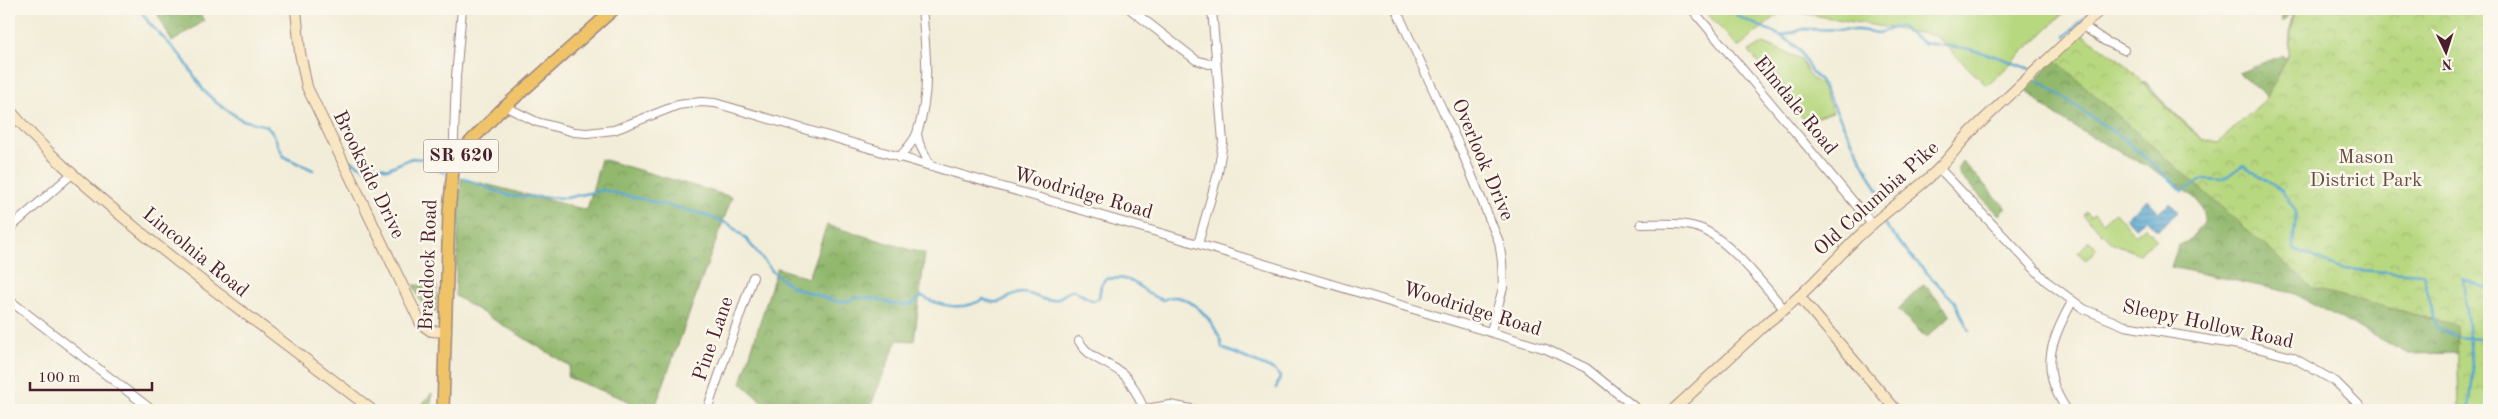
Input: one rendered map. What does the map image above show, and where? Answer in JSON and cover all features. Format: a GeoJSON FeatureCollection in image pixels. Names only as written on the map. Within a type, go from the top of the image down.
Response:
{"type":"FeatureCollection","features":[{"type":"Feature","properties":{"kind":"main road","name":"Braddock Road"},"geometry":{"type":"LineString","coordinates":[[443,409],[450,184],[453,170],[468,144],[506,106],[614,9]]}},
{"type":"Feature","properties":{"kind":"street","name":"Brookside Drive"},"geometry":{"type":"LineString","coordinates":[[296,9],[301,62],[307,86],[352,183],[420,324],[430,331],[446,332]]}},
{"type":"Feature","properties":{"kind":"street"},"geometry":{"type":"LineString","coordinates":[[453,170],[456,77],[462,9]]}},
{"type":"Feature","properties":{"kind":"street"},"geometry":{"type":"LineString","coordinates":[[899,158],[917,134],[926,93],[927,72],[922,9]]}},
{"type":"Feature","properties":{"kind":"street"},"geometry":{"type":"LineString","coordinates":[[1130,9],[1196,60],[1209,64],[1216,63]]}},
{"type":"Feature","properties":{"kind":"street"},"geometry":{"type":"LineString","coordinates":[[1198,244],[1218,173],[1223,142],[1212,9]]}},
{"type":"Feature","properties":{"kind":"street","name":"Overlook Drive"},"geometry":{"type":"LineString","coordinates":[[1396,9],[1462,152],[1499,242],[1503,288],[1491,331]]}},
{"type":"Feature","properties":{"kind":"street","name":"Elmdale Road"},"geometry":{"type":"LineString","coordinates":[[1692,9],[1872,224]]}},
{"type":"Feature","properties":{"kind":"street","name":"Old Columbia Pike"},"geometry":{"type":"LineString","coordinates":[[1673,410],[1768,322],[1785,310],[1872,224],[1911,194],[1939,168],[1956,151],[1963,139],[2101,9]]}},
{"type":"Feature","properties":{"kind":"street"},"geometry":{"type":"LineString","coordinates":[[2083,26],[2105,41],[2124,50]]}},
{"type":"Feature","properties":{"kind":"street","name":"Woodridge Road"},"geometry":{"type":"LineString","coordinates":[[506,106],[537,122],[574,132],[587,133],[614,130],[678,105],[701,102],[715,103],[750,112],[899,158],[1491,331],[1567,358],[1604,381],[1638,410]]}},
{"type":"Feature","properties":{"kind":"street","name":"Lincolnia Road"},"geometry":{"type":"LineString","coordinates":[[9,109],[72,174],[225,300],[372,410]]}},
{"type":"Feature","properties":{"kind":"street"},"geometry":{"type":"LineString","coordinates":[[917,134],[919,143],[931,167]]}},
{"type":"Feature","properties":{"kind":"street","name":"Sleepy Hollow Road"},"geometry":{"type":"LineString","coordinates":[[1939,168],[2046,281],[2072,302],[2104,319],[2124,326],[2257,348],[2292,357],[2336,382],[2364,410]]}},
{"type":"Feature","properties":{"kind":"street"},"geometry":{"type":"LineString","coordinates":[[9,229],[72,174]]}},
{"type":"Feature","properties":{"kind":"street"},"geometry":{"type":"LineString","coordinates":[[1641,224],[1689,225],[1709,232],[1726,245],[1785,310]]}},
{"type":"Feature","properties":{"kind":"street","name":"Pine Lane"},"geometry":{"type":"LineString","coordinates":[[707,410],[753,277]]}},
{"type":"Feature","properties":{"kind":"street"},"geometry":{"type":"LineString","coordinates":[[1799,296],[1896,410]]}},
{"type":"Feature","properties":{"kind":"street"},"geometry":{"type":"LineString","coordinates":[[9,300],[152,410]]}},
{"type":"Feature","properties":{"kind":"street"},"geometry":{"type":"LineString","coordinates":[[2067,410],[2056,391],[2052,378],[2050,354],[2059,326],[2072,302]]}},
{"type":"Feature","properties":{"kind":"street"},"geometry":{"type":"LineString","coordinates":[[1079,341],[1091,356],[1123,375],[1137,393],[1142,410],[1170,405],[1196,410]]}},
{"type":"Feature","properties":{"kind":"green space"},"geometry":{"type":"Polygon","coordinates":[[[155,9],[198,9],[204,21],[172,42],[155,9]]]}},
{"type":"Feature","properties":{"kind":"green space"},"geometry":{"type":"Polygon","coordinates":[[[1703,9],[2068,9],[1987,86],[1936,36],[1784,10],[1738,47],[1703,9]]]}},
{"type":"Feature","properties":{"kind":"green space","name":"Mason District Park"},"geometry":{"type":"Polygon","coordinates":[[[2281,9],[2489,9],[2489,410],[2461,353],[2408,354],[2293,293],[2171,267],[2178,246],[2188,241],[2204,223],[2204,212],[2194,198],[2151,168],[2065,121],[2042,105],[2026,88],[2038,78],[2054,59],[2118,62],[2133,72],[2140,81],[2146,82],[2209,148],[2282,109],[2239,73],[2283,55],[2283,58],[2288,57],[2292,12],[2282,22],[2281,9]]]}},
{"type":"Feature","properties":{"kind":"green space","name":"Mason District Park"},"geometry":{"type":"Polygon","coordinates":[[[2294,9],[2489,9],[2489,410],[2459,410],[2457,325],[2314,289],[2054,59],[2082,34],[2124,63],[2159,100],[2201,139],[2218,143],[2266,99],[2288,57],[2294,9]]]}},
{"type":"Feature","properties":{"kind":"green space"},"geometry":{"type":"Polygon","coordinates":[[[1764,43],[1801,59],[1810,77],[1821,85],[1833,112],[1805,121],[1749,51],[1764,43]]]}},
{"type":"Feature","properties":{"kind":"green space"},"geometry":{"type":"Polygon","coordinates":[[[601,159],[732,197],[654,410],[643,410],[626,400],[567,377],[570,366],[455,296],[461,178],[587,210],[601,159]]]}},
{"type":"Feature","properties":{"kind":"green space"},"geometry":{"type":"Polygon","coordinates":[[[1962,161],[2006,208],[1999,215],[1960,176],[1958,168],[1962,161]]]}},
{"type":"Feature","properties":{"kind":"green space"},"geometry":{"type":"Polygon","coordinates":[[[2087,212],[2091,216],[2094,213],[2103,222],[2115,212],[2135,235],[2145,227],[2156,239],[2139,254],[2109,241],[2083,215],[2087,212]]]}},
{"type":"Feature","properties":{"kind":"green space"},"geometry":{"type":"Polygon","coordinates":[[[827,225],[925,254],[914,341],[897,340],[869,410],[760,410],[763,402],[741,383],[777,268],[808,278],[827,225]]]}},
{"type":"Feature","properties":{"kind":"green space"},"geometry":{"type":"Polygon","coordinates":[[[2089,241],[2097,248],[2086,260],[2078,253],[2089,241]]]}},
{"type":"Feature","properties":{"kind":"green space"},"geometry":{"type":"Polygon","coordinates":[[[1924,284],[1951,315],[1926,338],[1898,309],[1924,284]]]}},
{"type":"Feature","properties":{"kind":"green space"},"geometry":{"type":"Polygon","coordinates":[[[413,285],[437,286],[436,311],[429,319],[413,285]]]}},
{"type":"Feature","properties":{"kind":"green space"},"geometry":{"type":"Polygon","coordinates":[[[432,393],[431,410],[417,410],[432,393]]]}},
{"type":"Feature","properties":{"kind":"water"},"geometry":{"type":"Polygon","coordinates":[[[2147,199],[2159,212],[2170,203],[2178,212],[2157,231],[2146,219],[2135,228],[2126,218],[2147,199]]]}},
{"type":"Feature","properties":{"kind":"waterway"},"geometry":{"type":"LineString","coordinates":[[140,9],[149,23],[182,57],[204,91],[218,104],[242,120],[267,126],[273,133],[284,157],[313,170]]}},
{"type":"Feature","properties":{"kind":"waterway"},"geometry":{"type":"LineString","coordinates":[[1736,9],[1737,16],[1775,33],[1795,46],[1802,54],[1812,73],[1820,80],[1879,193],[1873,212]]}},
{"type":"Feature","properties":{"kind":"waterway"},"geometry":{"type":"LineString","coordinates":[[2066,36],[2093,9]]}},
{"type":"Feature","properties":{"kind":"waterway"},"geometry":{"type":"LineString","coordinates":[[1782,36],[1803,29],[1859,30],[1879,33],[1899,26],[1924,43],[1965,48],[2001,58],[2030,69]]}},
{"type":"Feature","properties":{"kind":"waterway"},"geometry":{"type":"LineString","coordinates":[[2038,80],[2124,139],[2183,191],[2204,179],[2222,180],[2243,165],[2282,191],[2296,211],[2293,248],[2340,269],[2423,274],[2437,328],[2459,337],[2489,340]]}},
{"type":"Feature","properties":{"kind":"waterway"},"geometry":{"type":"LineString","coordinates":[[348,159],[364,168],[377,165],[387,169],[412,158],[423,159],[427,166],[445,173]]}},
{"type":"Feature","properties":{"kind":"waterway"},"geometry":{"type":"LineString","coordinates":[[462,178],[510,196],[566,198],[603,190],[699,213],[729,224],[747,240],[773,272],[792,287],[838,302],[848,301],[853,298],[872,298],[893,304],[910,305],[922,296],[936,303],[960,306],[976,303],[983,299],[996,302],[1012,295],[1023,293],[1053,300],[1073,290],[1093,301],[1099,298],[1101,285],[1105,279],[1126,279],[1163,300],[1172,297],[1182,298],[1192,303],[1209,319],[1220,339],[1222,348],[1276,371],[1280,377],[1276,388]]}},
{"type":"Feature","properties":{"kind":"waterway"},"geometry":{"type":"LineString","coordinates":[[1883,222],[1905,250],[1955,302],[1969,331]]}},
{"type":"Feature","properties":{"kind":"waterway"},"geometry":{"type":"LineString","coordinates":[[2469,410],[2473,374],[2463,279],[2486,288],[2489,285]]}}]}
